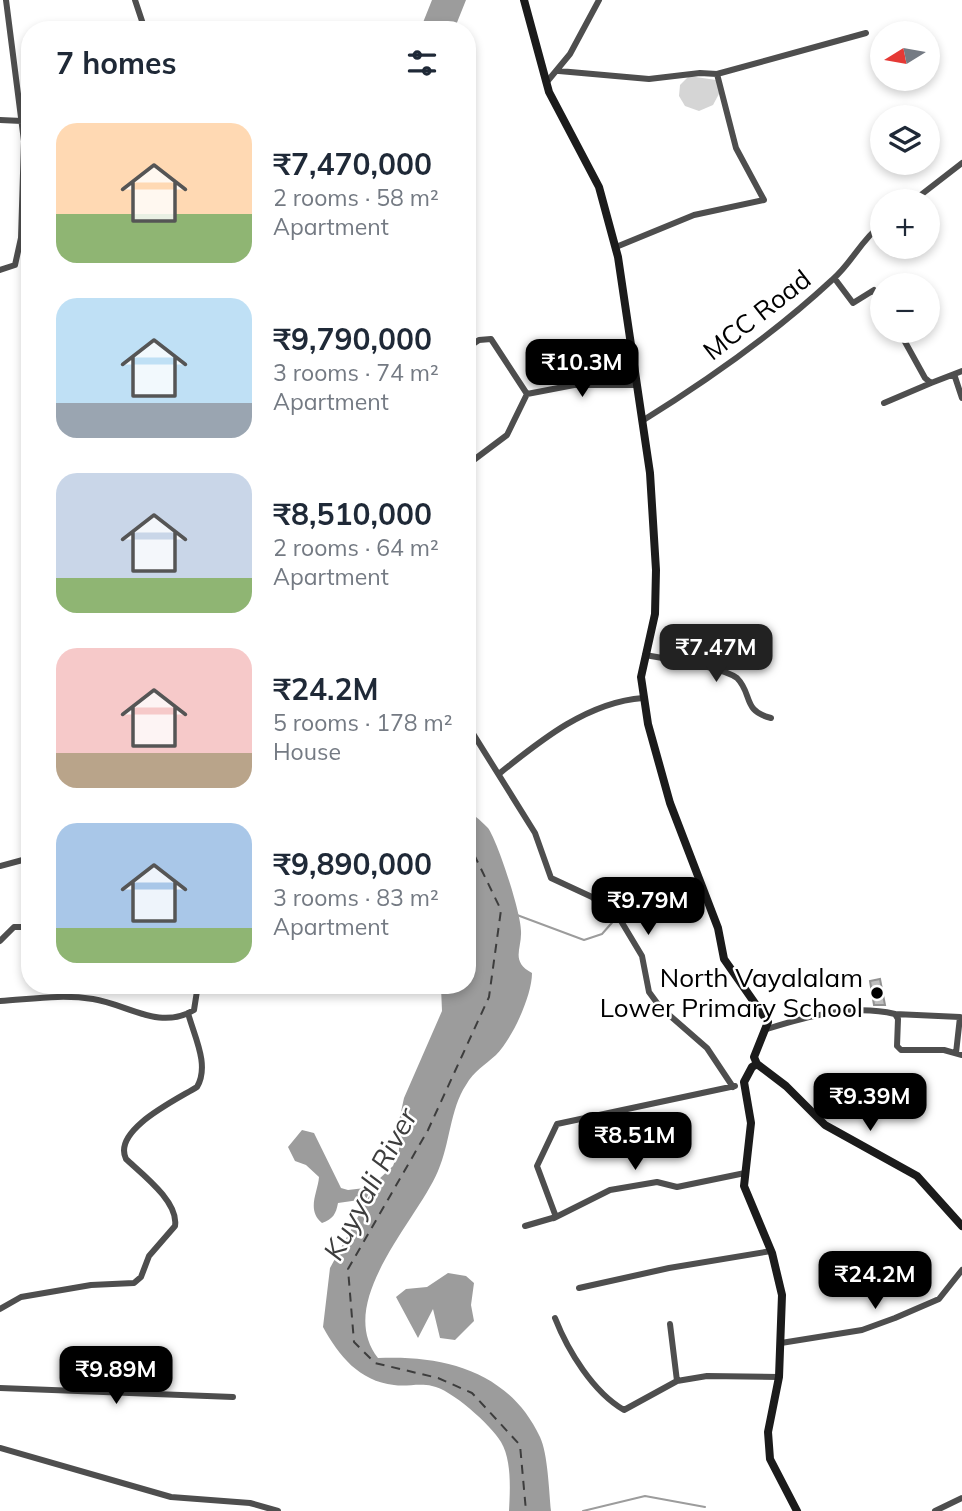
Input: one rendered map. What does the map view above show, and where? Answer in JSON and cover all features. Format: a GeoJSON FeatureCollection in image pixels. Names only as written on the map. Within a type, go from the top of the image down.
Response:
{"type":"FeatureCollection","features":[{"type":"Feature","properties":{"kind":"main road"},"geometry":{"type":"LineString","coordinates":[[524,0],[555,106],[599,187],[616,247],[650,473],[656,580],[655,614],[641,677],[643,698],[670,803],[718,928],[724,959],[763,1011],[768,1022],[767,1029],[756,1047],[757,1064],[786,1086],[825,1125],[917,1176],[962,1226]]}},
{"type":"Feature","properties":{"kind":"main road"},"geometry":{"type":"LineString","coordinates":[[757,1064],[751,1067],[744,1085],[751,1123],[744,1186],[771,1251],[782,1295],[779,1377],[768,1432],[771,1459],[797,1511]]}},
{"type":"Feature","properties":{"kind":"street"},"geometry":{"type":"LineString","coordinates":[[6,0],[21,113]]}},
{"type":"Feature","properties":{"kind":"street"},"geometry":{"type":"LineString","coordinates":[[135,0],[142,21]]}},
{"type":"Feature","properties":{"kind":"street"},"geometry":{"type":"LineString","coordinates":[[547,83],[559,72],[599,0]]}},
{"type":"Feature","properties":{"kind":"street"},"geometry":{"type":"LineString","coordinates":[[559,72],[649,79],[700,73],[718,75],[866,33]]}},
{"type":"Feature","properties":{"kind":"street"},"geometry":{"type":"LineString","coordinates":[[616,247],[694,215],[764,200],[736,148],[718,75]]}},
{"type":"Feature","properties":{"kind":"street"},"geometry":{"type":"LineString","coordinates":[[0,120],[21,121]]}},
{"type":"Feature","properties":{"kind":"street"},"geometry":{"type":"LineString","coordinates":[[928,189],[962,163]]}},
{"type":"Feature","properties":{"kind":"street"},"geometry":{"type":"LineString","coordinates":[[0,270],[15,265],[21,228]]}},
{"type":"Feature","properties":{"kind":"street","name":"MCC Road"},"geometry":{"type":"LineString","coordinates":[[642,421],[691,391],[835,279],[870,233]]}},
{"type":"Feature","properties":{"kind":"street"},"geometry":{"type":"LineString","coordinates":[[835,279],[853,303],[870,292]]}},
{"type":"Feature","properties":{"kind":"street"},"geometry":{"type":"LineString","coordinates":[[476,342],[491,339],[527,394]]}},
{"type":"Feature","properties":{"kind":"street"},"geometry":{"type":"LineString","coordinates":[[906,343],[925,378],[931,383]]}},
{"type":"Feature","properties":{"kind":"street"},"geometry":{"type":"LineString","coordinates":[[884,403],[962,371]]}},
{"type":"Feature","properties":{"kind":"street"},"geometry":{"type":"LineString","coordinates":[[954,374],[962,398]]}},
{"type":"Feature","properties":{"kind":"street"},"geometry":{"type":"LineString","coordinates":[[527,394],[574,385],[636,384]]}},
{"type":"Feature","properties":{"kind":"street"},"geometry":{"type":"LineString","coordinates":[[476,458],[507,435],[527,394]]}},
{"type":"Feature","properties":{"kind":"street"},"geometry":{"type":"LineString","coordinates":[[645,655],[727,672],[742,685],[750,706],[759,715],[771,718]]}},
{"type":"Feature","properties":{"kind":"street"},"geometry":{"type":"LineString","coordinates":[[500,773],[548,734],[620,699],[643,698]]}},
{"type":"Feature","properties":{"kind":"street"},"geometry":{"type":"LineString","coordinates":[[476,737],[535,833],[551,877],[592,897],[618,916],[642,956],[649,992],[660,1007],[707,1048],[733,1087]]}},
{"type":"Feature","properties":{"kind":"street"},"geometry":{"type":"LineString","coordinates":[[0,866],[21,860]]}},
{"type":"Feature","properties":{"kind":"street"},"geometry":{"type":"LineString","coordinates":[[0,941],[14,927],[21,927]]}},
{"type":"Feature","properties":{"kind":"street"},"geometry":{"type":"LineString","coordinates":[[0,1001],[59,996],[94,999],[143,1017],[188,1013],[194,1010],[197,994]]}},
{"type":"Feature","properties":{"kind":"street"},"geometry":{"type":"LineString","coordinates":[[767,1029],[827,1013],[883,1011],[960,1017],[959,1054],[944,1049],[901,1050],[897,1046],[898,1019],[895,1014]]}},
{"type":"Feature","properties":{"kind":"street"},"geometry":{"type":"LineString","coordinates":[[0,1309],[21,1297],[91,1285],[134,1283],[141,1277],[149,1256],[175,1226],[176,1219],[165,1199],[123,1152],[124,1142],[142,1122],[197,1087],[202,1079],[204,1068],[188,1013]]}},
{"type":"Feature","properties":{"kind":"street"},"geometry":{"type":"LineString","coordinates":[[556,1217],[537,1166],[557,1124],[744,1085]]}},
{"type":"Feature","properties":{"kind":"street"},"geometry":{"type":"LineString","coordinates":[[540,1224],[610,1190],[657,1182],[677,1187],[745,1173]]}},
{"type":"Feature","properties":{"kind":"street"},"geometry":{"type":"LineString","coordinates":[[525,1227],[556,1217]]}},
{"type":"Feature","properties":{"kind":"street"},"geometry":{"type":"LineString","coordinates":[[579,1288],[669,1268],[771,1251]]}},
{"type":"Feature","properties":{"kind":"street"},"geometry":{"type":"LineString","coordinates":[[781,1343],[862,1330],[895,1318],[939,1299],[962,1270]]}},
{"type":"Feature","properties":{"kind":"street"},"geometry":{"type":"LineString","coordinates":[[555,1318],[570,1351],[605,1395],[624,1410],[677,1381],[707,1376],[779,1377]]}},
{"type":"Feature","properties":{"kind":"street"},"geometry":{"type":"LineString","coordinates":[[670,1324],[677,1381]]}},
{"type":"Feature","properties":{"kind":"street"},"geometry":{"type":"LineString","coordinates":[[0,1388],[233,1397]]}},
{"type":"Feature","properties":{"kind":"street"},"geometry":{"type":"LineString","coordinates":[[0,1448],[171,1497],[250,1503],[278,1511]]}},
{"type":"Feature","properties":{"kind":"street"},"geometry":{"type":"LineString","coordinates":[[934,1511],[962,1497]]}},
{"type":"Feature","properties":{"kind":"shaded area"},"geometry":{"type":"Polygon","coordinates":[[[432,0],[466,0],[458,21],[424,21],[432,0]]]}},
{"type":"Feature","properties":{"kind":"shaded area"},"geometry":{"type":"Polygon","coordinates":[[[689,76],[716,80],[720,92],[713,105],[699,111],[685,106],[679,96],[680,85],[689,76]]]}},
{"type":"Feature","properties":{"kind":"shaded area"},"geometry":{"type":"Polygon","coordinates":[[[476,816],[492,836],[513,894],[520,922],[519,959],[532,973],[529,993],[520,1017],[502,1048],[480,1068],[461,1094],[438,1171],[398,1237],[372,1287],[366,1312],[367,1336],[378,1358],[450,1364],[493,1382],[511,1396],[527,1415],[543,1444],[551,1511],[509,1511],[509,1476],[505,1449],[496,1435],[470,1409],[432,1386],[382,1383],[360,1373],[343,1357],[323,1327],[330,1268],[378,1180],[393,1166],[399,1150],[399,1121],[404,1098],[442,1011],[441,994],[476,994],[476,816]]]}},
{"type":"Feature","properties":{"kind":"shaded area"},"geometry":{"type":"Polygon","coordinates":[[[302,1130],[314,1133],[341,1188],[365,1188],[369,1193],[366,1199],[338,1203],[333,1216],[322,1223],[317,1218],[314,1207],[319,1177],[306,1165],[295,1161],[288,1147],[302,1130]]]}},
{"type":"Feature","properties":{"kind":"shaded area"},"geometry":{"type":"Polygon","coordinates":[[[448,1273],[466,1276],[474,1283],[471,1305],[474,1321],[455,1340],[440,1338],[433,1309],[418,1338],[396,1297],[406,1289],[427,1287],[448,1273]]]}},
{"type":"Feature","properties":{"kind":"building","name":"North Vayalalam Lower Primary School"},"geometry":{"type":"Polygon","coordinates":[[[880,979],[885,1005],[874,1005],[870,981],[880,979]]]}},
{"type":"Feature","properties":{"kind":"waterway"},"geometry":{"type":"LineString","coordinates":[[517,915],[584,940],[602,934],[617,917]]}},
{"type":"Feature","properties":{"kind":"waterway"},"geometry":{"type":"LineString","coordinates":[[583,1511],[645,1496],[705,1507]]}},
{"type":"Feature","properties":{"kind":"ferry route"},"geometry":{"type":"LineString","coordinates":[[476,859],[501,910],[489,997],[428,1130],[348,1269],[354,1342],[375,1363],[438,1378],[472,1393],[520,1445],[526,1511]]}},
{"type":"Feature","properties":{"kind":"place","name":"North Vayalalam Lower Primary School"},"geometry":{"type":"Point","coordinates":[877,993]}},
{"type":"Feature","properties":{"kind":"water label","name":"Kuyyali River"},"geometry":{"type":"Point","coordinates":[370,1184]}}]}
